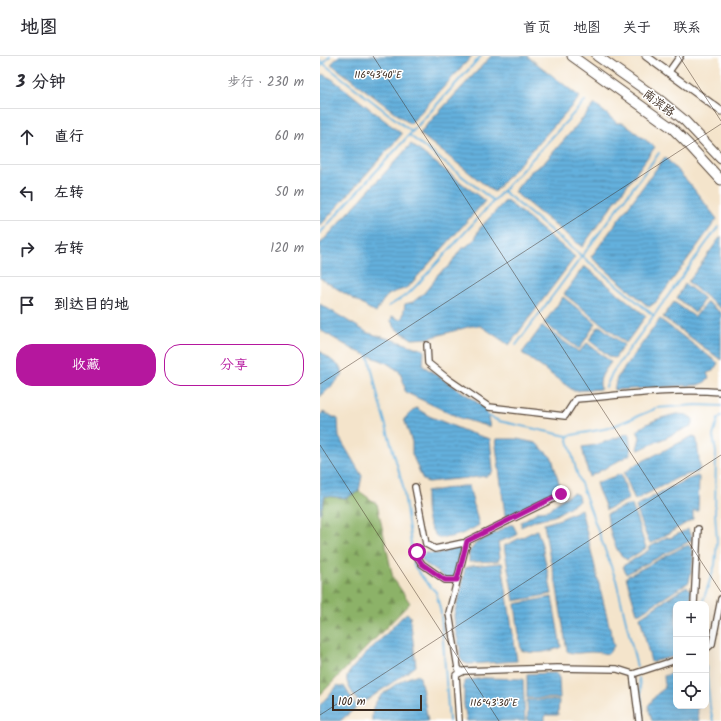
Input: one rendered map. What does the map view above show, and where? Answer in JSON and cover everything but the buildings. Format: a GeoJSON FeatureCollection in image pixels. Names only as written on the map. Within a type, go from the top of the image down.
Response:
{"type":"FeatureCollection","features":[{"type":"Feature","properties":{"kind":"main road","name":"南滨路"},"geometry":{"type":"LineString","coordinates":[[572,56],[672,128],[721,180]]}},
{"type":"Feature","properties":{"kind":"main road","name":"南滨路"},"geometry":{"type":"LineString","coordinates":[[597,56],[661,101],[684,120],[721,159]]}},
{"type":"Feature","properties":{"kind":"street"},"geometry":{"type":"LineString","coordinates":[[646,56],[721,111]]}},
{"type":"Feature","properties":{"kind":"street"},"geometry":{"type":"LineString","coordinates":[[668,73],[680,56]]}},
{"type":"Feature","properties":{"kind":"street"},"geometry":{"type":"LineString","coordinates":[[427,345],[428,363],[448,379],[489,407],[565,416],[576,399],[666,391],[698,390],[721,392]]}},
{"type":"Feature","properties":{"kind":"street"},"geometry":{"type":"LineString","coordinates":[[415,487],[426,544],[435,549],[463,543],[466,547]]}},
{"type":"Feature","properties":{"kind":"street"},"geometry":{"type":"LineString","coordinates":[[461,672],[458,668],[448,613],[467,541],[561,494]]}},
{"type":"Feature","properties":{"kind":"street"},"geometry":{"type":"LineString","coordinates":[[694,601],[698,529]]}},
{"type":"Feature","properties":{"kind":"street"},"geometry":{"type":"LineString","coordinates":[[417,552],[416,555],[422,564],[445,580],[457,580]]}},
{"type":"Feature","properties":{"kind":"street"},"geometry":{"type":"LineString","coordinates":[[709,646],[712,644],[721,599]]}},
{"type":"Feature","properties":{"kind":"street"},"geometry":{"type":"LineString","coordinates":[[459,721],[456,675],[464,671],[557,668],[617,669],[633,674],[673,661]]}},
{"type":"Feature","properties":{"kind":"street"},"geometry":{"type":"LineString","coordinates":[[633,674],[639,721]]}},
{"type":"Feature","properties":{"kind":"green space"},"geometry":{"type":"Polygon","coordinates":[[[359,491],[377,504],[393,578],[410,603],[320,695],[320,516],[325,496],[346,498],[359,491]]]}},
{"type":"Feature","properties":{"kind":"water"},"geometry":{"type":"Polygon","coordinates":[[[339,56],[472,56],[410,124],[331,64],[339,56]]]}},
{"type":"Feature","properties":{"kind":"water"},"geometry":{"type":"Polygon","coordinates":[[[491,56],[527,56],[580,97],[494,192],[420,134],[491,56]]]}},
{"type":"Feature","properties":{"kind":"water"},"geometry":{"type":"Polygon","coordinates":[[[322,74],[332,79],[402,134],[320,226],[320,77],[322,74]]]}},
{"type":"Feature","properties":{"kind":"water"},"geometry":{"type":"Polygon","coordinates":[[[595,104],[617,123],[623,123],[655,147],[582,247],[514,192],[530,172],[544,163],[595,104]]]}},
{"type":"Feature","properties":{"kind":"water"},"geometry":{"type":"Polygon","coordinates":[[[411,144],[485,201],[409,286],[388,295],[376,313],[320,278],[320,244],[411,144]]]}},
{"type":"Feature","properties":{"kind":"water"},"geometry":{"type":"Polygon","coordinates":[[[665,157],[690,184],[717,219],[657,301],[649,307],[591,257],[665,157]]]}},
{"type":"Feature","properties":{"kind":"water"},"geometry":{"type":"Polygon","coordinates":[[[506,200],[575,257],[509,345],[481,326],[471,326],[429,338],[412,339],[396,329],[391,321],[392,316],[400,320],[403,316],[405,304],[413,302],[424,293],[438,274],[449,266],[461,249],[475,239],[479,229],[506,200]]]}},
{"type":"Feature","properties":{"kind":"water"},"geometry":{"type":"Polygon","coordinates":[[[721,236],[721,309],[688,282],[721,236]]]}},
{"type":"Feature","properties":{"kind":"water"},"geometry":{"type":"Polygon","coordinates":[[[584,266],[646,316],[626,343],[564,294],[584,266]]]}},
{"type":"Feature","properties":{"kind":"water"},"geometry":{"type":"Polygon","coordinates":[[[685,284],[704,299],[695,313],[677,298],[685,284]]]}},
{"type":"Feature","properties":{"kind":"water"},"geometry":{"type":"Polygon","coordinates":[[[563,297],[596,323],[579,349],[544,323],[563,297]]]}},
{"type":"Feature","properties":{"kind":"water"},"geometry":{"type":"Polygon","coordinates":[[[674,302],[695,317],[707,302],[721,313],[721,360],[663,317],[674,302]]]}},
{"type":"Feature","properties":{"kind":"water"},"geometry":{"type":"Polygon","coordinates":[[[320,304],[368,333],[424,350],[423,366],[486,409],[490,427],[460,418],[405,392],[404,383],[399,371],[385,362],[354,350],[320,330],[320,304]]]}},
{"type":"Feature","properties":{"kind":"water"},"geometry":{"type":"Polygon","coordinates":[[[660,319],[718,363],[713,371],[707,373],[709,378],[705,382],[698,385],[614,390],[617,378],[660,319]]]}},
{"type":"Feature","properties":{"kind":"water"},"geometry":{"type":"Polygon","coordinates":[[[542,326],[579,352],[587,343],[611,362],[601,378],[601,389],[574,391],[522,353],[542,326]]]}},
{"type":"Feature","properties":{"kind":"water"},"geometry":{"type":"Polygon","coordinates":[[[600,326],[624,345],[615,358],[610,357],[589,340],[600,326]]]}},
{"type":"Feature","properties":{"kind":"water"},"geometry":{"type":"Polygon","coordinates":[[[320,351],[340,367],[343,375],[320,397],[320,351]]]}},
{"type":"Feature","properties":{"kind":"water"},"geometry":{"type":"Polygon","coordinates":[[[416,408],[429,416],[470,433],[490,439],[493,470],[491,474],[487,476],[428,482],[423,480],[412,454],[412,442],[404,419],[416,408]]]}},
{"type":"Feature","properties":{"kind":"water"},"geometry":{"type":"Polygon","coordinates":[[[323,412],[338,419],[339,437],[362,476],[359,491],[346,498],[325,496],[320,514],[320,415],[323,412]]]}},
{"type":"Feature","properties":{"kind":"water"},"geometry":{"type":"Polygon","coordinates":[[[677,414],[687,415],[693,419],[693,425],[639,450],[637,449],[640,437],[637,431],[651,422],[677,414]]]}},
{"type":"Feature","properties":{"kind":"water"},"geometry":{"type":"Polygon","coordinates":[[[629,433],[631,454],[589,477],[582,447],[596,445],[629,433]]]}},
{"type":"Feature","properties":{"kind":"water"},"geometry":{"type":"Polygon","coordinates":[[[693,436],[696,437],[697,441],[700,468],[698,472],[679,477],[635,500],[624,473],[635,465],[693,436]]]}},
{"type":"Feature","properties":{"kind":"water"},"geometry":{"type":"Polygon","coordinates":[[[497,439],[517,439],[536,443],[552,458],[561,490],[507,518],[505,515],[496,446],[497,439]]]}},
{"type":"Feature","properties":{"kind":"water"},"geometry":{"type":"Polygon","coordinates":[[[621,474],[629,499],[606,510],[596,483],[621,474]]]}},
{"type":"Feature","properties":{"kind":"water"},"geometry":{"type":"Polygon","coordinates":[[[697,476],[699,477],[698,511],[693,511],[693,519],[652,543],[649,542],[639,518],[636,506],[697,476]]]}},
{"type":"Feature","properties":{"kind":"water"},"geometry":{"type":"Polygon","coordinates":[[[469,486],[479,525],[460,534],[438,538],[428,522],[426,511],[426,492],[469,486]]]}},
{"type":"Feature","properties":{"kind":"water"},"geometry":{"type":"Polygon","coordinates":[[[573,493],[578,495],[579,501],[554,516],[536,520],[521,527],[521,522],[539,511],[548,510],[573,493]]]}},
{"type":"Feature","properties":{"kind":"water"},"geometry":{"type":"Polygon","coordinates":[[[627,505],[632,505],[646,548],[627,560],[617,550],[607,514],[627,505]]]}},
{"type":"Feature","properties":{"kind":"water"},"geometry":{"type":"Polygon","coordinates":[[[581,509],[614,646],[608,654],[593,652],[576,653],[567,651],[556,582],[544,524],[561,519],[581,509]]]}},
{"type":"Feature","properties":{"kind":"water"},"geometry":{"type":"Polygon","coordinates":[[[509,525],[513,525],[517,533],[515,536],[498,542],[500,557],[498,561],[469,562],[469,552],[476,543],[509,525]]]}},
{"type":"Feature","properties":{"kind":"water"},"geometry":{"type":"Polygon","coordinates":[[[688,529],[692,540],[626,574],[623,566],[667,537],[670,538],[688,529]]]}},
{"type":"Feature","properties":{"kind":"water"},"geometry":{"type":"Polygon","coordinates":[[[537,530],[542,545],[552,594],[514,601],[504,546],[537,530]]]}},
{"type":"Feature","properties":{"kind":"water"},"geometry":{"type":"Polygon","coordinates":[[[689,545],[693,553],[693,558],[689,582],[640,613],[637,613],[626,577],[689,545]]]}},
{"type":"Feature","properties":{"kind":"water"},"geometry":{"type":"Polygon","coordinates":[[[458,546],[460,550],[455,577],[446,579],[433,568],[425,564],[422,560],[421,557],[425,553],[439,554],[458,546]]]}},
{"type":"Feature","properties":{"kind":"water"},"geometry":{"type":"Polygon","coordinates":[[[502,563],[517,661],[468,664],[463,662],[460,658],[460,648],[455,629],[454,615],[465,568],[502,563]]]}},
{"type":"Feature","properties":{"kind":"water"},"geometry":{"type":"Polygon","coordinates":[[[687,586],[691,591],[690,601],[673,601],[673,657],[651,662],[640,617],[687,586]]]}},
{"type":"Feature","properties":{"kind":"water"},"geometry":{"type":"Polygon","coordinates":[[[552,597],[561,647],[541,652],[526,652],[521,650],[515,604],[552,597]]]}},
{"type":"Feature","properties":{"kind":"water"},"geometry":{"type":"Polygon","coordinates":[[[407,613],[410,616],[416,666],[363,703],[358,702],[347,683],[349,673],[353,667],[407,613]]]}},
{"type":"Feature","properties":{"kind":"water"},"geometry":{"type":"Polygon","coordinates":[[[556,673],[559,678],[560,698],[527,698],[527,674],[556,673]]]}},
{"type":"Feature","properties":{"kind":"water"},"geometry":{"type":"Polygon","coordinates":[[[673,673],[673,709],[697,709],[699,721],[652,721],[648,706],[657,694],[665,688],[664,676],[673,673]]]}},
{"type":"Feature","properties":{"kind":"water"},"geometry":{"type":"Polygon","coordinates":[[[416,675],[420,677],[428,721],[372,721],[372,711],[379,698],[394,686],[416,675]]]}},
{"type":"Feature","properties":{"kind":"water"},"geometry":{"type":"Polygon","coordinates":[[[484,678],[523,679],[525,721],[467,721],[464,705],[464,681],[484,678]]]}},
{"type":"Feature","properties":{"kind":"water"},"geometry":{"type":"Polygon","coordinates":[[[338,685],[341,687],[344,686],[357,707],[340,721],[321,721],[320,705],[338,685]]]}},
{"type":"Feature","properties":{"kind":"water"},"geometry":{"type":"Polygon","coordinates":[[[527,700],[559,700],[558,715],[545,715],[545,721],[528,721],[527,700]]]}},
{"type":"Feature","properties":{"kind":"waterway"},"geometry":{"type":"LineString","coordinates":[[320,67],[330,56]]}},
{"type":"Feature","properties":{"kind":"waterway"},"geometry":{"type":"LineString","coordinates":[[320,233],[481,56]]}},
{"type":"Feature","properties":{"kind":"waterway"},"geometry":{"type":"LineString","coordinates":[[320,61],[412,132]]}},
{"type":"Feature","properties":{"kind":"waterway"},"geometry":{"type":"LineString","coordinates":[[389,306],[408,294],[417,285],[585,101]]}},
{"type":"Feature","properties":{"kind":"waterway"},"geometry":{"type":"LineString","coordinates":[[409,135],[494,201]]}},
{"type":"Feature","properties":{"kind":"waterway"},"geometry":{"type":"LineString","coordinates":[[516,345],[659,153]]}},
{"type":"Feature","properties":{"kind":"waterway"},"geometry":{"type":"LineString","coordinates":[[503,191],[653,315]]}},
{"type":"Feature","properties":{"kind":"waterway"},"geometry":{"type":"LineString","coordinates":[[606,387],[612,373],[718,227]]}},
{"type":"Feature","properties":{"kind":"waterway"},"geometry":{"type":"LineString","coordinates":[[366,353],[370,361],[379,401],[403,486],[414,566],[425,581],[436,592],[441,613],[449,721]]}},
{"type":"Feature","properties":{"kind":"waterway"},"geometry":{"type":"LineString","coordinates":[[567,436],[609,428],[657,408],[696,405],[721,406]]}},
{"type":"Feature","properties":{"kind":"waterway"},"geometry":{"type":"LineString","coordinates":[[486,415],[499,421],[567,436],[577,473],[616,580],[637,667]]}},
{"type":"Feature","properties":{"kind":"waterway"},"geometry":{"type":"LineString","coordinates":[[703,601],[715,565],[717,541],[715,513],[716,452],[713,436],[718,419],[721,416]]}},
{"type":"Feature","properties":{"kind":"waterway"},"geometry":{"type":"LineString","coordinates":[[707,673],[713,721]]}},
{"type":"Feature","properties":{"kind":"waterway"},"geometry":{"type":"LineString","coordinates":[[639,678],[644,721]]}},
{"type":"Feature","properties":{"kind":"route"},"geometry":{"type":"LineString","coordinates":[[417,552],[416,555],[422,564],[445,580],[457,580],[467,541],[561,494]]}}]}
